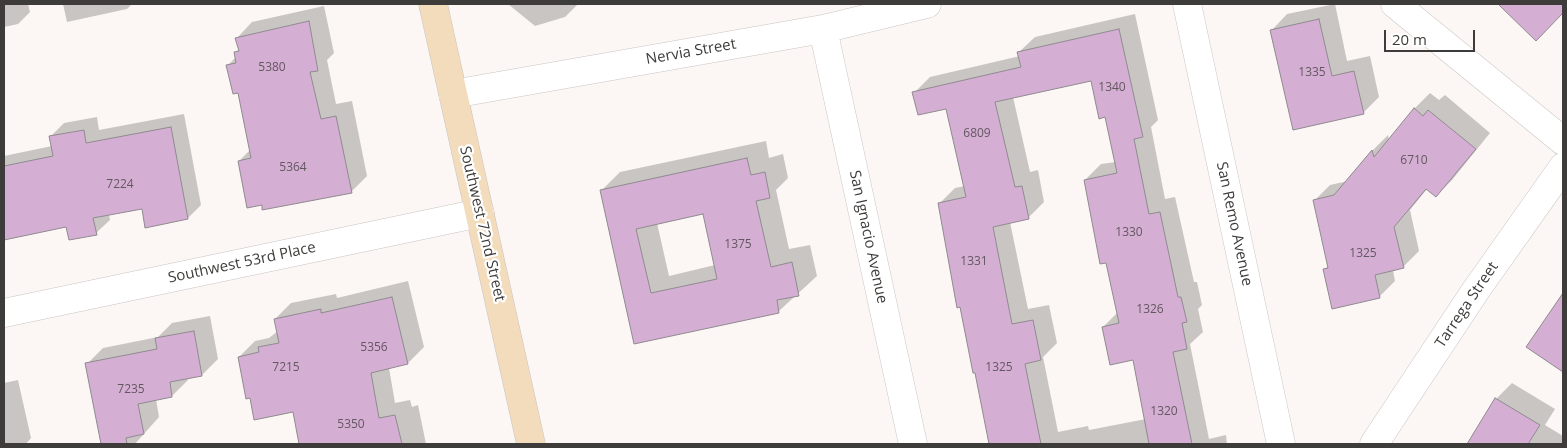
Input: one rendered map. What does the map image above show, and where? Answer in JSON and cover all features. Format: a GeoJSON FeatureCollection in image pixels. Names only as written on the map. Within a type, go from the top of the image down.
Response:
{"type":"FeatureCollection","features":[{"type":"Feature","properties":{"kind":"main road","name":"Southwest 72nd Street"},"geometry":{"type":"LineString","coordinates":[[433,4],[531,444]]}},
{"type":"Feature","properties":{"kind":"street","name":"Nervia Street"},"geometry":{"type":"LineString","coordinates":[[453,94],[823,29],[927,4]]}},
{"type":"Feature","properties":{"kind":"street","name":"San Remo Avenue"},"geometry":{"type":"LineString","coordinates":[[1187,4],[1281,444]]}},
{"type":"Feature","properties":{"kind":"street"},"geometry":{"type":"LineString","coordinates":[[1395,4],[1563,141]]}},
{"type":"Feature","properties":{"kind":"street","name":"San Ignacio Avenue"},"geometry":{"type":"LineString","coordinates":[[823,29],[913,444]]}},
{"type":"Feature","properties":{"kind":"street","name":"Tarrega Street"},"geometry":{"type":"LineString","coordinates":[[1374,444],[1476,290],[1563,167]]}},
{"type":"Feature","properties":{"kind":"street","name":"Southwest 53rd Place"},"geometry":{"type":"LineString","coordinates":[[4,313],[480,213]]}},
{"type":"Feature","properties":{"kind":"building"},"geometry":{"type":"Polygon","coordinates":[[[1498,4],[1563,4],[1563,13],[1536,41],[1498,4]]]}},
{"type":"Feature","properties":{"kind":"building"},"geometry":{"type":"Polygon","coordinates":[[[1319,19],[1332,76],[1354,71],[1364,114],[1293,130],[1270,30],[1319,19]]]}},
{"type":"Feature","properties":{"kind":"building"},"geometry":{"type":"Polygon","coordinates":[[[309,21],[318,71],[310,72],[321,119],[336,116],[352,193],[262,210],[262,205],[247,208],[238,161],[251,158],[238,93],[233,94],[226,65],[236,63],[234,52],[239,51],[235,38],[309,21]]]}},
{"type":"Feature","properties":{"kind":"building"},"geometry":{"type":"Polygon","coordinates":[[[1119,29],[1143,137],[1134,139],[1149,214],[1160,212],[1178,297],[1181,297],[1187,322],[1182,323],[1187,349],[1173,352],[1192,444],[1149,444],[1133,360],[1110,365],[1102,327],[1119,323],[1106,263],[1100,264],[1084,180],[1117,173],[1105,117],[1099,119],[1091,81],[995,102],[1015,187],[1022,186],[1029,219],[993,227],[1012,324],[1033,320],[1041,360],[1025,364],[1041,444],[989,444],[960,307],[957,308],[938,203],[966,197],[946,109],[918,115],[912,92],[1021,67],[1017,52],[1119,29]]]}},
{"type":"Feature","properties":{"kind":"building"},"geometry":{"type":"Polygon","coordinates":[[[1414,108],[1423,116],[1428,110],[1476,149],[1436,197],[1426,189],[1394,227],[1404,268],[1375,275],[1380,298],[1332,309],[1323,269],[1328,268],[1313,200],[1334,195],[1372,150],[1374,157],[1414,108]]]}},
{"type":"Feature","properties":{"kind":"building"},"geometry":{"type":"Polygon","coordinates":[[[171,127],[188,219],[145,228],[142,209],[93,218],[97,235],[69,240],[66,227],[4,240],[4,166],[53,156],[49,136],[84,130],[86,143],[171,127]]]}},
{"type":"Feature","properties":{"kind":"building"},"geometry":{"type":"Polygon","coordinates":[[[747,158],[751,175],[765,172],[770,198],[756,201],[771,267],[792,262],[799,296],[777,300],[779,313],[634,344],[600,190],[747,158]],[[703,214],[636,229],[651,293],[717,279],[703,214]]]}},
{"type":"Feature","properties":{"kind":"building"},"geometry":{"type":"Polygon","coordinates":[[[1563,293],[1563,372],[1526,347],[1563,293]]]}},
{"type":"Feature","properties":{"kind":"building"},"geometry":{"type":"Polygon","coordinates":[[[392,297],[408,364],[371,373],[379,418],[395,415],[402,444],[299,444],[293,412],[254,420],[250,398],[246,399],[238,357],[259,352],[258,347],[279,343],[274,319],[321,309],[321,313],[392,297]]]}},
{"type":"Feature","properties":{"kind":"building"},"geometry":{"type":"Polygon","coordinates":[[[194,331],[202,376],[170,382],[172,397],[138,404],[144,434],[126,438],[127,444],[101,444],[85,363],[157,349],[155,338],[194,331]]]}},
{"type":"Feature","properties":{"kind":"building"},"geometry":{"type":"Polygon","coordinates":[[[1495,398],[1540,425],[1528,444],[1467,444],[1495,398]]]}}]}
